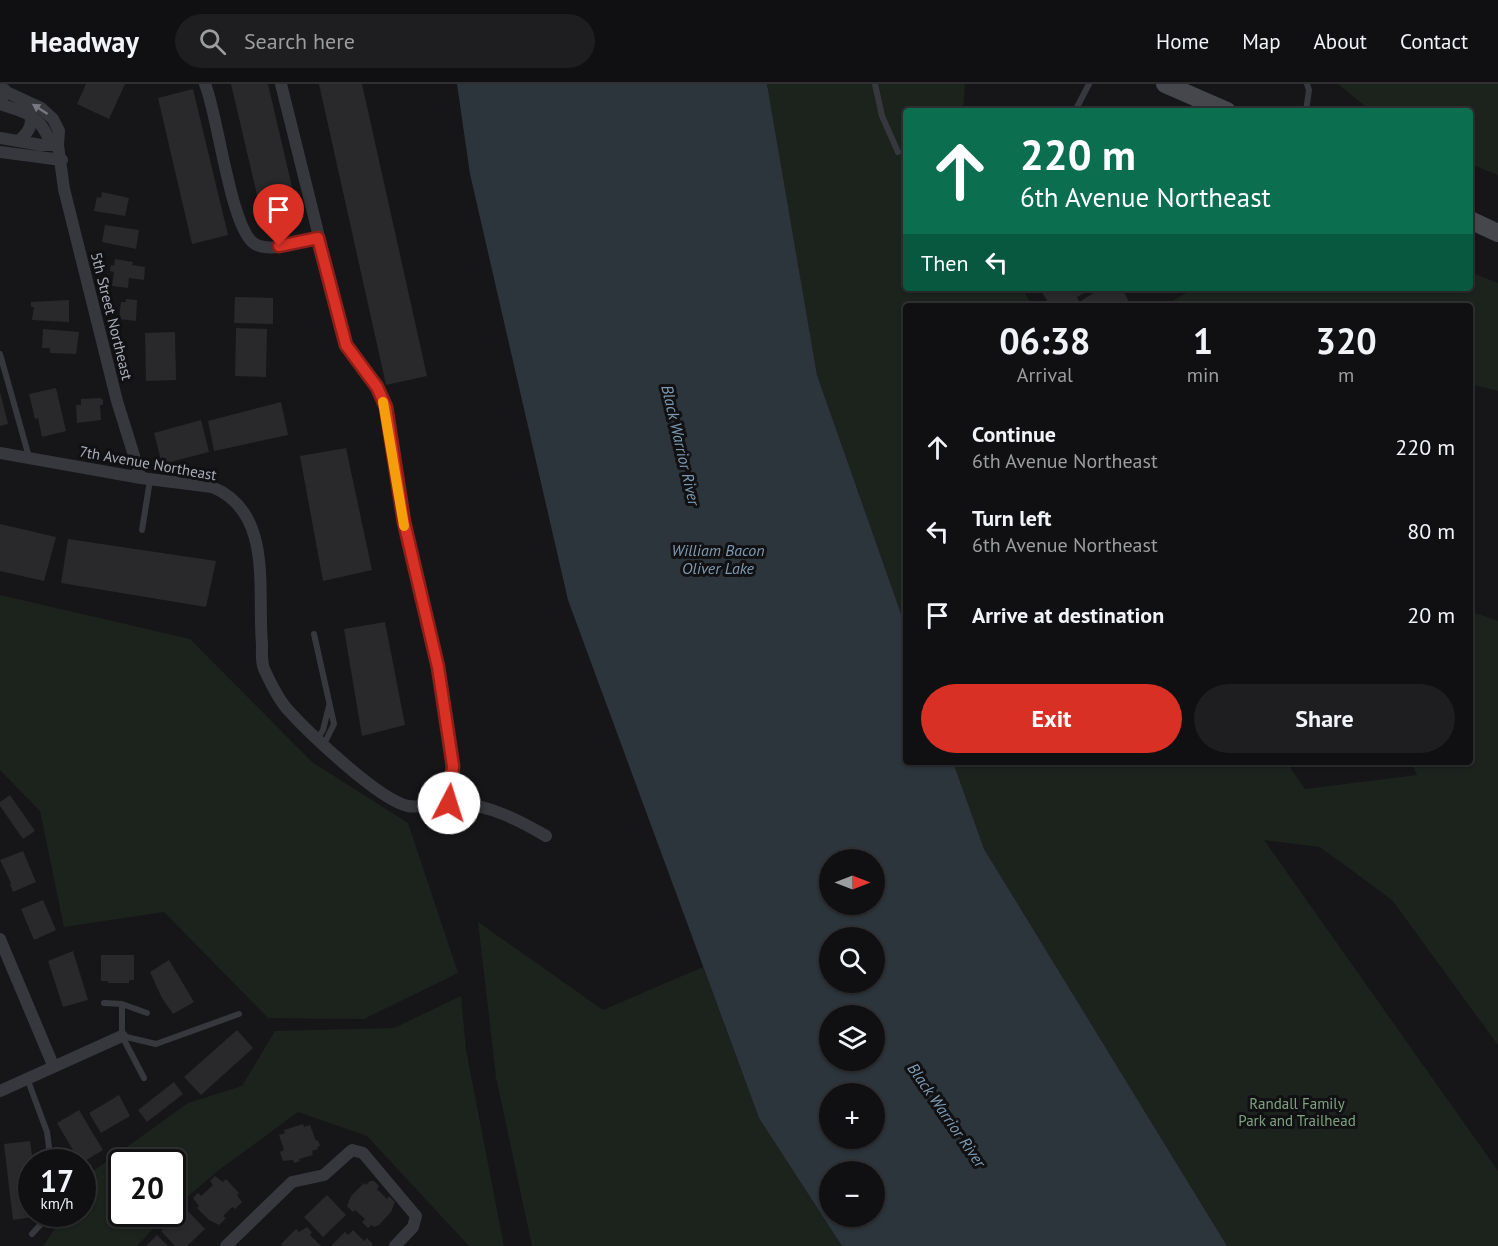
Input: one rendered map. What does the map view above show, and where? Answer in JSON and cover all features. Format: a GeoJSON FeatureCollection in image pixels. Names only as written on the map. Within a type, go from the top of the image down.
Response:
{"type":"FeatureCollection","features":[{"type":"Feature","properties":{"kind":"main road"},"geometry":{"type":"LineString","coordinates":[[1165,84],[1220,108]]}},
{"type":"Feature","properties":{"kind":"main road"},"geometry":{"type":"LineString","coordinates":[[1473,221],[1498,232]]}},
{"type":"Feature","properties":{"kind":"street"},"geometry":{"type":"LineString","coordinates":[[205,84],[211,98],[242,228],[253,243],[264,247],[293,244],[318,238]]}},
{"type":"Feature","properties":{"kind":"street"},"geometry":{"type":"LineString","coordinates":[[281,84],[346,345],[377,387]]}},
{"type":"Feature","properties":{"kind":"street"},"geometry":{"type":"LineString","coordinates":[[2,89],[0,105],[31,116],[42,125],[47,139],[58,145]]}},
{"type":"Feature","properties":{"kind":"street","name":"5th Street Northeast"},"geometry":{"type":"LineString","coordinates":[[2,89],[41,108],[53,119],[59,131],[58,145],[67,200],[117,401],[146,479]]}},
{"type":"Feature","properties":{"kind":"street"},"geometry":{"type":"LineString","coordinates":[[19,141],[28,132],[32,123],[31,116]]}},
{"type":"Feature","properties":{"kind":"street"},"geometry":{"type":"LineString","coordinates":[[0,138],[58,145]]}},
{"type":"Feature","properties":{"kind":"street"},"geometry":{"type":"LineString","coordinates":[[0,152],[62,160]]}},
{"type":"Feature","properties":{"kind":"street","name":"7th Avenue Northeast"},"geometry":{"type":"LineString","coordinates":[[0,453],[146,479],[212,487],[235,501],[245,514],[257,543],[261,575],[260,622],[264,669],[287,709],[368,783],[393,801],[407,806],[449,803],[472,806],[518,820],[546,836]]}},
{"type":"Feature","properties":{"kind":"street"},"geometry":{"type":"LineString","coordinates":[[0,939],[53,1065]]}},
{"type":"Feature","properties":{"kind":"street"},"geometry":{"type":"LineString","coordinates":[[0,1090],[122,1036]]}},
{"type":"Feature","properties":{"kind":"street"},"geometry":{"type":"LineString","coordinates":[[226,1246],[291,1182],[324,1175],[352,1150],[363,1153],[416,1216],[413,1227],[395,1246]]}},
{"type":"Feature","properties":{"kind":"lane"},"geometry":{"type":"LineString","coordinates":[[875,84],[882,116],[898,152]]}},
{"type":"Feature","properties":{"kind":"lane"},"geometry":{"type":"LineString","coordinates":[[1077,108],[1089,84]]}},
{"type":"Feature","properties":{"kind":"lane"},"geometry":{"type":"LineString","coordinates":[[1306,108],[1309,90],[1307,84]]}},
{"type":"Feature","properties":{"kind":"lane"},"geometry":{"type":"LineString","coordinates":[[0,354],[29,458]]}},
{"type":"Feature","properties":{"kind":"lane"},"geometry":{"type":"LineString","coordinates":[[377,387],[386,407],[404,522],[438,667],[453,766],[449,803]]}},
{"type":"Feature","properties":{"kind":"lane"},"geometry":{"type":"LineString","coordinates":[[142,530],[146,479]]}},
{"type":"Feature","properties":{"kind":"lane"},"geometry":{"type":"LineString","coordinates":[[314,634],[334,724],[321,741]]}},
{"type":"Feature","properties":{"kind":"lane"},"geometry":{"type":"LineString","coordinates":[[104,1003],[122,1004],[147,1013]]}},
{"type":"Feature","properties":{"kind":"lane"},"geometry":{"type":"LineString","coordinates":[[122,1004],[122,1036],[144,1078]]}},
{"type":"Feature","properties":{"kind":"lane"},"geometry":{"type":"LineString","coordinates":[[122,1036],[156,1044],[238,1014]]}},
{"type":"Feature","properties":{"kind":"lane"},"geometry":{"type":"LineString","coordinates":[[26,1078],[47,1132],[49,1149]]}},
{"type":"Feature","properties":{"kind":"lane"},"geometry":{"type":"LineString","coordinates":[[32,1234],[38,1227]]}},
{"type":"Feature","properties":{"kind":"green space"},"geometry":{"type":"Polygon","coordinates":[[[767,84],[965,84],[963,108],[903,108],[903,291],[1024,291],[1030,303],[903,303],[903,619],[817,375],[767,84]]]}},
{"type":"Feature","properties":{"kind":"green space"},"geometry":{"type":"Polygon","coordinates":[[[1338,84],[1498,84],[1498,175],[1473,165],[1473,108],[1367,108],[1338,84]]]}},
{"type":"Feature","properties":{"kind":"green space"},"geometry":{"type":"Polygon","coordinates":[[[1473,273],[1498,283],[1498,391],[1473,385],[1473,303],[1169,303],[1190,291],[1473,291],[1473,273]]]}},
{"type":"Feature","properties":{"kind":"green space"},"geometry":{"type":"Polygon","coordinates":[[[0,595],[190,639],[312,762],[408,823],[458,973],[364,1019],[268,1018],[164,912],[64,927],[40,811],[0,770],[0,595]]]}},
{"type":"Feature","properties":{"kind":"green space","name":"Randall Family Park and Trailhead"},"geometry":{"type":"Polygon","coordinates":[[[1473,612],[1498,621],[1498,1045],[1392,900],[1320,847],[1264,840],[1498,1171],[1498,1246],[1227,1246],[984,849],[954,765],[1288,765],[1305,789],[1417,775],[1412,765],[1473,765],[1473,612]]]}},
{"type":"Feature","properties":{"kind":"green space"},"geometry":{"type":"Polygon","coordinates":[[[478,922],[603,1010],[703,967],[759,1118],[819,1211],[819,1227],[830,1227],[842,1246],[532,1246],[496,1077],[478,922]]]}},
{"type":"Feature","properties":{"kind":"green space"},"geometry":{"type":"Polygon","coordinates":[[[461,996],[466,1050],[504,1246],[469,1246],[367,1136],[298,1112],[219,1170],[186,1198],[186,1149],[124,1149],[188,1103],[242,1086],[275,1031],[394,1028],[461,996]]]}},
{"type":"Feature","properties":{"kind":"green space"},"geometry":{"type":"Polygon","coordinates":[[[108,1160],[108,1227],[155,1227],[137,1246],[43,1246],[56,1227],[96,1227],[96,1169],[108,1160]]]}},
{"type":"Feature","properties":{"kind":"water","name":"William Bacon Oliver Lake"},"geometry":{"type":"Polygon","coordinates":[[[457,84],[767,84],[817,375],[903,619],[903,765],[954,765],[984,849],[1227,1246],[842,1246],[830,1227],[885,1227],[885,1161],[819,1161],[819,1211],[759,1118],[568,600],[470,174],[457,84]]]}},
{"type":"Feature","properties":{"kind":"building"},"geometry":{"type":"Polygon","coordinates":[[[86,84],[125,84],[109,119],[77,104],[86,84]]]}},
{"type":"Feature","properties":{"kind":"building"},"geometry":{"type":"Polygon","coordinates":[[[231,84],[268,84],[300,221],[265,229],[231,84]]]}},
{"type":"Feature","properties":{"kind":"building"},"geometry":{"type":"Polygon","coordinates":[[[319,84],[362,84],[427,376],[386,385],[319,84]]]}},
{"type":"Feature","properties":{"kind":"building"},"geometry":{"type":"Polygon","coordinates":[[[193,89],[228,235],[192,244],[158,98],[193,89]]]}},
{"type":"Feature","properties":{"kind":"building"},"geometry":{"type":"Polygon","coordinates":[[[102,192],[129,198],[125,216],[94,211],[97,197],[101,198],[102,192]]]}},
{"type":"Feature","properties":{"kind":"building"},"geometry":{"type":"Polygon","coordinates":[[[105,225],[139,230],[136,249],[102,242],[105,225]]]}},
{"type":"Feature","properties":{"kind":"building"},"geometry":{"type":"Polygon","coordinates":[[[115,259],[145,267],[144,280],[129,278],[128,288],[112,286],[114,272],[110,271],[115,259]]]}},
{"type":"Feature","properties":{"kind":"building"},"geometry":{"type":"Polygon","coordinates":[[[1041,291],[1086,291],[1077,297],[1079,302],[1097,291],[1124,291],[1130,303],[1047,303],[1041,291]]]}},
{"type":"Feature","properties":{"kind":"building"},"geometry":{"type":"Polygon","coordinates":[[[235,297],[273,298],[273,324],[234,323],[235,297]]]}},
{"type":"Feature","properties":{"kind":"building"},"geometry":{"type":"Polygon","coordinates":[[[126,299],[137,300],[136,321],[119,319],[121,302],[126,302],[126,299]]]}},
{"type":"Feature","properties":{"kind":"building"},"geometry":{"type":"Polygon","coordinates":[[[69,300],[69,322],[32,320],[34,307],[31,307],[31,302],[69,300]]]}},
{"type":"Feature","properties":{"kind":"building"},"geometry":{"type":"Polygon","coordinates":[[[236,328],[267,329],[266,377],[235,376],[236,328]]]}},
{"type":"Feature","properties":{"kind":"building"},"geometry":{"type":"Polygon","coordinates":[[[43,329],[79,332],[76,354],[50,353],[50,348],[42,348],[43,329]]]}},
{"type":"Feature","properties":{"kind":"building"},"geometry":{"type":"Polygon","coordinates":[[[175,332],[176,380],[146,381],[145,333],[175,332]]]}},
{"type":"Feature","properties":{"kind":"building"},"geometry":{"type":"Polygon","coordinates":[[[56,388],[66,431],[42,437],[29,394],[56,388]]]}},
{"type":"Feature","properties":{"kind":"building"},"geometry":{"type":"Polygon","coordinates":[[[0,392],[8,424],[0,426],[0,392]]]}},
{"type":"Feature","properties":{"kind":"building"},"geometry":{"type":"Polygon","coordinates":[[[100,398],[103,400],[103,405],[100,405],[101,420],[77,423],[76,405],[81,405],[81,399],[100,398]]]}},
{"type":"Feature","properties":{"kind":"building"},"geometry":{"type":"Polygon","coordinates":[[[281,402],[288,435],[214,451],[208,421],[281,402]]]}},
{"type":"Feature","properties":{"kind":"building"},"geometry":{"type":"Polygon","coordinates":[[[201,420],[209,452],[162,464],[154,433],[201,420]]]}},
{"type":"Feature","properties":{"kind":"building"},"geometry":{"type":"Polygon","coordinates":[[[346,448],[372,570],[323,581],[300,456],[346,448]]]}},
{"type":"Feature","properties":{"kind":"building"},"geometry":{"type":"Polygon","coordinates":[[[0,524],[56,537],[44,581],[0,571],[0,524]]]}},
{"type":"Feature","properties":{"kind":"building"},"geometry":{"type":"Polygon","coordinates":[[[68,539],[216,561],[206,607],[61,583],[68,539]]]}},
{"type":"Feature","properties":{"kind":"building"},"geometry":{"type":"Polygon","coordinates":[[[385,622],[405,725],[362,736],[344,629],[385,622]]]}},
{"type":"Feature","properties":{"kind":"building"},"geometry":{"type":"Polygon","coordinates":[[[10,795],[35,831],[23,839],[0,806],[0,802],[10,795]]]}},
{"type":"Feature","properties":{"kind":"building"},"geometry":{"type":"Polygon","coordinates":[[[23,851],[36,882],[13,892],[0,860],[23,851]]]}},
{"type":"Feature","properties":{"kind":"building"},"geometry":{"type":"Polygon","coordinates":[[[43,900],[56,930],[34,940],[21,909],[43,900]]]}},
{"type":"Feature","properties":{"kind":"building"},"geometry":{"type":"Polygon","coordinates":[[[73,951],[88,1000],[63,1007],[48,961],[73,951]]]}},
{"type":"Feature","properties":{"kind":"building"},"geometry":{"type":"Polygon","coordinates":[[[101,955],[134,955],[134,980],[129,980],[129,983],[101,981],[101,955]]]}},
{"type":"Feature","properties":{"kind":"building"},"geometry":{"type":"Polygon","coordinates":[[[169,960],[194,1002],[173,1014],[162,998],[150,972],[169,960]]]}},
{"type":"Feature","properties":{"kind":"building"},"geometry":{"type":"Polygon","coordinates":[[[237,1030],[253,1048],[201,1095],[184,1077],[237,1030]]]}},
{"type":"Feature","properties":{"kind":"building"},"geometry":{"type":"Polygon","coordinates":[[[174,1082],[183,1094],[147,1122],[138,1110],[174,1082]]]}},
{"type":"Feature","properties":{"kind":"building"},"geometry":{"type":"Polygon","coordinates":[[[119,1095],[130,1116],[101,1133],[89,1113],[119,1095]]]}},
{"type":"Feature","properties":{"kind":"building"},"geometry":{"type":"Polygon","coordinates":[[[79,1110],[103,1150],[96,1154],[96,1149],[72,1149],[57,1123],[79,1110]]]}},
{"type":"Feature","properties":{"kind":"building"},"geometry":{"type":"Polygon","coordinates":[[[303,1124],[304,1127],[310,1125],[320,1146],[312,1151],[313,1155],[299,1159],[300,1161],[294,1163],[293,1160],[283,1161],[280,1152],[284,1150],[279,1135],[285,1133],[284,1130],[303,1124]]]}},
{"type":"Feature","properties":{"kind":"building"},"geometry":{"type":"Polygon","coordinates":[[[30,1141],[31,1149],[18,1149],[18,1219],[13,1220],[4,1144],[30,1141]]]}},
{"type":"Feature","properties":{"kind":"building"},"geometry":{"type":"Polygon","coordinates":[[[215,1176],[223,1182],[226,1179],[239,1193],[237,1195],[242,1202],[235,1209],[232,1207],[223,1216],[226,1218],[219,1225],[209,1220],[197,1208],[199,1206],[193,1198],[198,1193],[201,1196],[213,1185],[210,1181],[215,1176]]]}},
{"type":"Feature","properties":{"kind":"building"},"geometry":{"type":"Polygon","coordinates":[[[374,1181],[379,1186],[377,1189],[387,1199],[389,1196],[395,1202],[391,1212],[379,1225],[374,1227],[372,1225],[368,1228],[362,1222],[365,1219],[347,1206],[351,1196],[364,1183],[366,1185],[374,1181]]]}},
{"type":"Feature","properties":{"kind":"building"},"geometry":{"type":"Polygon","coordinates":[[[327,1195],[346,1215],[323,1237],[304,1217],[327,1195]]]}},
{"type":"Feature","properties":{"kind":"building"},"geometry":{"type":"Polygon","coordinates":[[[186,1209],[205,1229],[187,1246],[175,1246],[161,1231],[165,1227],[186,1227],[186,1209]]]}},
{"type":"Feature","properties":{"kind":"building"},"geometry":{"type":"Polygon","coordinates":[[[307,1227],[312,1232],[310,1235],[321,1246],[283,1246],[281,1244],[296,1229],[299,1232],[307,1227]]]}},
{"type":"Feature","properties":{"kind":"building"},"geometry":{"type":"Polygon","coordinates":[[[353,1230],[364,1241],[367,1238],[373,1244],[371,1246],[331,1246],[345,1232],[348,1235],[353,1230]]]}},
{"type":"Feature","properties":{"kind":"building"},"geometry":{"type":"Polygon","coordinates":[[[157,1235],[168,1246],[146,1246],[157,1235]]]}},
{"type":"Feature","properties":{"kind":"slow traffic"},"geometry":{"type":"LineString","coordinates":[[383,402],[386,407],[404,526]]}},
{"type":"Feature","properties":{"kind":"route"},"geometry":{"type":"LineString","coordinates":[[279,246],[318,238],[346,345],[377,387],[386,407],[404,522],[414,570],[428,615],[438,667],[453,766],[449,803]]}},
{"type":"Feature","properties":{"kind":"water label","name":"Black Warrior River"},"geometry":{"type":"Point","coordinates":[681,445]}},
{"type":"Feature","properties":{"kind":"water label","name":"Black Warrior River"},"geometry":{"type":"Point","coordinates":[947,1115]}}]}
